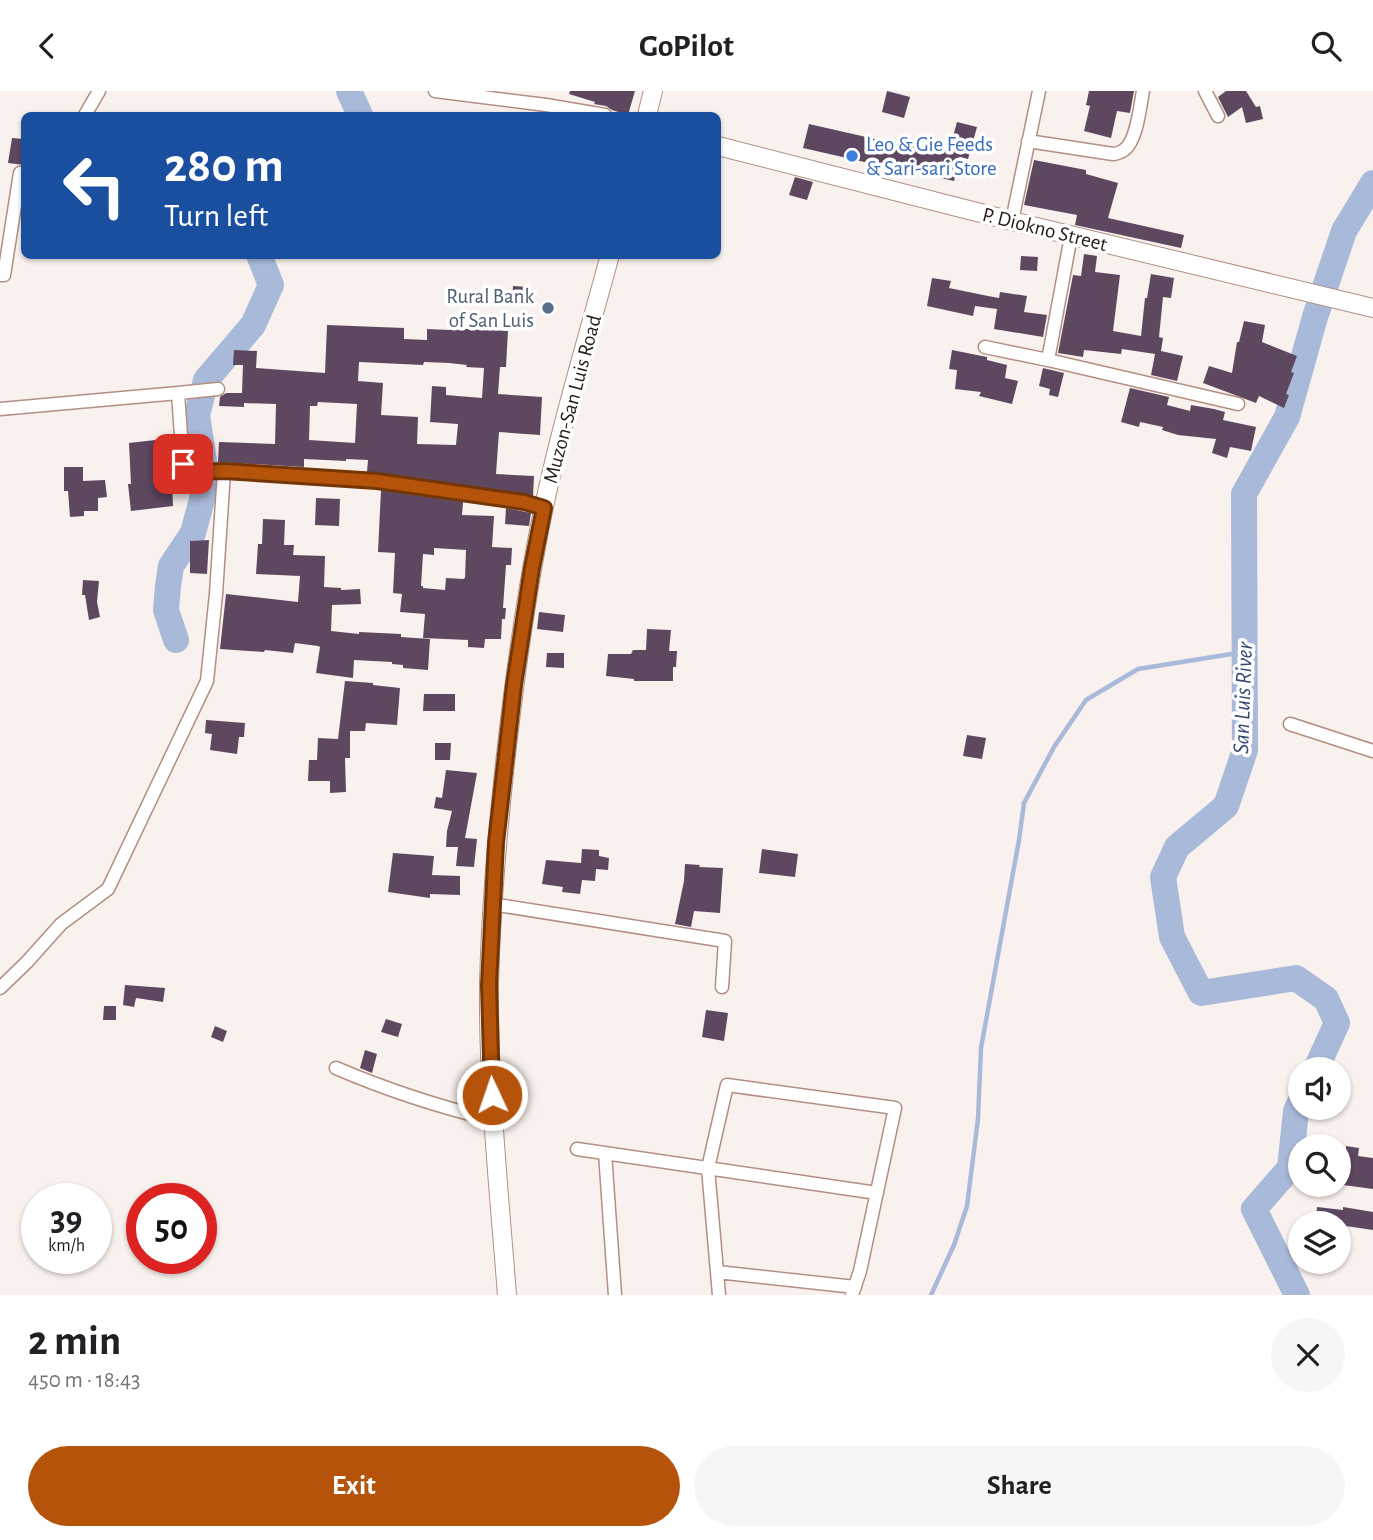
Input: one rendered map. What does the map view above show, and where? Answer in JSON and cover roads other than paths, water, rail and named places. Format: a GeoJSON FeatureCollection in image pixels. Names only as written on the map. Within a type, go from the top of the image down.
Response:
{"type":"FeatureCollection","features":[{"type":"Feature","properties":{"kind":"main road","name":"P. Diokno Street"},"geometry":{"type":"LineString","coordinates":[[721,147],[1071,236],[1367,307]]}},
{"type":"Feature","properties":{"kind":"main road","name":"Muzon-San Luis Road"},"geometry":{"type":"LineString","coordinates":[[506,1295],[493,1120],[489,997],[496,843],[514,685],[532,568],[561,437],[609,259]]}},
{"type":"Feature","properties":{"kind":"street"},"geometry":{"type":"LineString","coordinates":[[87,112],[99,91]]}},
{"type":"Feature","properties":{"kind":"street"},"geometry":{"type":"LineString","coordinates":[[436,91],[587,112]]}},
{"type":"Feature","properties":{"kind":"street"},"geometry":{"type":"LineString","coordinates":[[1012,221],[1039,91]]}},
{"type":"Feature","properties":{"kind":"street"},"geometry":{"type":"LineString","coordinates":[[1028,141],[1113,154],[1123,151],[1135,131],[1143,91]]}},
{"type":"Feature","properties":{"kind":"street"},"geometry":{"type":"LineString","coordinates":[[1205,91],[1218,116]]}},
{"type":"Feature","properties":{"kind":"street"},"geometry":{"type":"LineString","coordinates":[[0,275],[4,275],[21,173]]}},
{"type":"Feature","properties":{"kind":"street"},"geometry":{"type":"LineString","coordinates":[[1048,360],[1071,236]]}},
{"type":"Feature","properties":{"kind":"street"},"geometry":{"type":"LineString","coordinates":[[985,347],[1238,404]]}},
{"type":"Feature","properties":{"kind":"street"},"geometry":{"type":"LineString","coordinates":[[0,409],[218,389]]}},
{"type":"Feature","properties":{"kind":"street"},"geometry":{"type":"LineString","coordinates":[[178,393],[183,464],[185,470],[190,472],[218,471],[377,481],[524,502],[544,508]]}},
{"type":"Feature","properties":{"kind":"street"},"geometry":{"type":"LineString","coordinates":[[0,988],[61,924],[108,889],[206,681],[216,594],[218,471]]}},
{"type":"Feature","properties":{"kind":"street"},"geometry":{"type":"LineString","coordinates":[[1290,724],[1373,751]]}},
{"type":"Feature","properties":{"kind":"street"},"geometry":{"type":"LineString","coordinates":[[492,904],[725,941],[722,987]]}},
{"type":"Feature","properties":{"kind":"street"},"geometry":{"type":"LineString","coordinates":[[336,1068],[457,1111],[493,1120]]}},
{"type":"Feature","properties":{"kind":"street"},"geometry":{"type":"LineString","coordinates":[[717,1272],[853,1291],[860,1271],[895,1108],[727,1085],[708,1168],[717,1272],[719,1295]]}},
{"type":"Feature","properties":{"kind":"street"},"geometry":{"type":"LineString","coordinates":[[577,1149],[877,1192]]}},
{"type":"Feature","properties":{"kind":"street"},"geometry":{"type":"LineString","coordinates":[[605,1153],[615,1295]]}},
{"type":"Feature","properties":{"kind":"waterway"},"geometry":{"type":"LineString","coordinates":[[349,91],[359,112]]}},
{"type":"Feature","properties":{"kind":"waterway","name":"San Luis River"},"geometry":{"type":"LineString","coordinates":[[1321,1057],[1337,1023],[1326,999],[1296,978],[1201,993],[1172,937],[1163,877],[1177,847],[1226,806],[1245,750],[1244,494],[1287,417],[1315,317],[1344,231],[1373,183]]}},
{"type":"Feature","properties":{"kind":"waterway"},"geometry":{"type":"LineString","coordinates":[[176,640],[166,610],[171,566],[193,533],[207,481],[197,415],[206,380],[253,325],[271,285],[261,259]]}},
{"type":"Feature","properties":{"kind":"waterway"},"geometry":{"type":"LineString","coordinates":[[931,1295],[954,1245],[967,1206],[978,1119],[981,1048],[1024,803],[1054,747],[1086,700],[1138,669],[1244,652]]}},
{"type":"Feature","properties":{"kind":"waterway","name":"San Luis River"},"geometry":{"type":"LineString","coordinates":[[1295,1120],[1290,1168],[1254,1209],[1297,1295]]}},
{"type":"Feature","properties":{"kind":"place","name":"Leo & Gie Feeds & Sari-sari Store"},"geometry":{"type":"Point","coordinates":[852,156]}},
{"type":"Feature","properties":{"kind":"place","name":"Rural Bank of San Luis"},"geometry":{"type":"Point","coordinates":[548,308]}}]}
